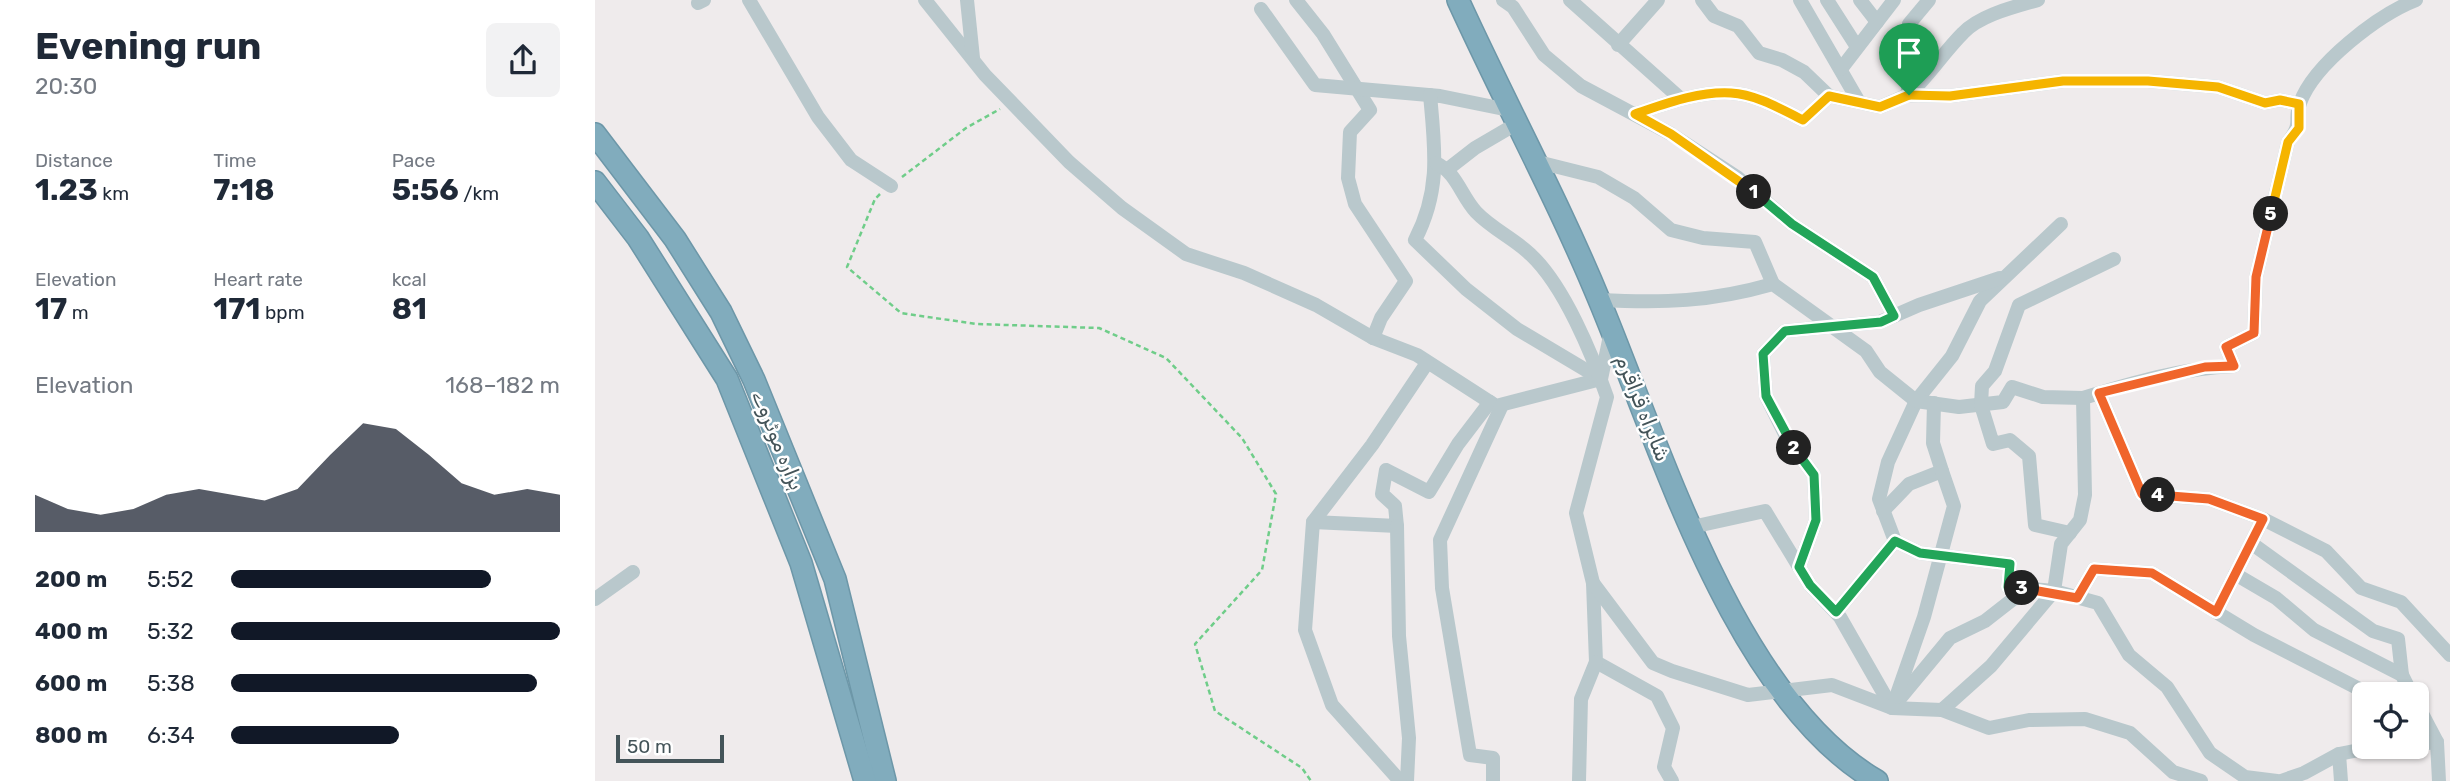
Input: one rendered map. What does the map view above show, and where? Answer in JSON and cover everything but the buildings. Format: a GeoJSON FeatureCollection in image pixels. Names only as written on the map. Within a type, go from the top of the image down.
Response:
{"type":"FeatureCollection","features":[{"type":"Feature","properties":{"kind":"highway","name":"شاہراہ قراقرم"},"geometry":{"type":"LineString","coordinates":[[1458,0],[1600,300],[1716,582],[1793,706],[1862,772],[1877,781]]}},
{"type":"Feature","properties":{"kind":"highway","name":"ہزارہ موٹروے"},"geometry":{"type":"LineString","coordinates":[[595,134],[675,239],[720,312],[754,380],[835,579],[885,781]]}},
{"type":"Feature","properties":{"kind":"highway","name":"ہزارہ موٹروے"},"geometry":{"type":"LineString","coordinates":[[595,182],[638,238],[727,379],[801,562],[865,781]]}},
{"type":"Feature","properties":{"kind":"street"},"geometry":{"type":"LineString","coordinates":[[749,0],[818,117],[851,160],[891,186]]}},
{"type":"Feature","properties":{"kind":"street"},"geometry":{"type":"LineString","coordinates":[[925,0],[973,60],[1069,162],[1122,208],[1186,254],[1256,278],[1315,305],[1373,338],[1417,355],[1496,403]]}},
{"type":"Feature","properties":{"kind":"street"},"geometry":{"type":"LineString","coordinates":[[967,0],[973,60]]}},
{"type":"Feature","properties":{"kind":"street"},"geometry":{"type":"LineString","coordinates":[[1296,0],[1323,34],[1370,110],[1350,132],[1348,178],[1355,204],[1406,281],[1381,318],[1373,338]]}},
{"type":"Feature","properties":{"kind":"street"},"geometry":{"type":"LineString","coordinates":[[1503,0],[1513,7],[1544,55],[1581,86],[1635,114],[1737,177],[1792,224],[1873,277],[1894,316]]}},
{"type":"Feature","properties":{"kind":"street"},"geometry":{"type":"LineString","coordinates":[[1570,0],[1681,99]]}},
{"type":"Feature","properties":{"kind":"street"},"geometry":{"type":"LineString","coordinates":[[1618,45],[1658,0]]}},
{"type":"Feature","properties":{"kind":"street"},"geometry":{"type":"LineString","coordinates":[[1702,0],[1714,16],[1738,26],[1759,52],[1804,72],[1829,96],[1880,107],[1909,95],[1932,73],[1964,31],[2021,2],[2038,0]]}},
{"type":"Feature","properties":{"kind":"street"},"geometry":{"type":"LineString","coordinates":[[1800,0],[1859,102]]}},
{"type":"Feature","properties":{"kind":"street"},"geometry":{"type":"LineString","coordinates":[[1827,0],[1857,47]]}},
{"type":"Feature","properties":{"kind":"street"},"geometry":{"type":"LineString","coordinates":[[1860,0],[1877,22]]}},
{"type":"Feature","properties":{"kind":"street"},"geometry":{"type":"LineString","coordinates":[[1909,95],[1909,24],[1929,0]]}},
{"type":"Feature","properties":{"kind":"street"},"geometry":{"type":"LineString","coordinates":[[1534,161],[1598,177],[1634,198],[1671,230],[1703,238],[1755,242],[1773,284],[1866,351],[1880,372],[1916,401],[1959,407],[2003,402],[2012,387],[2043,397],[2083,398],[2205,367],[2234,366],[2226,347],[2254,333],[2256,277],[2288,142],[2299,128],[2299,104],[2321,67],[2383,19],[2416,0]]}},
{"type":"Feature","properties":{"kind":"street"},"geometry":{"type":"LineString","coordinates":[[1841,69],[1889,2]]}},
{"type":"Feature","properties":{"kind":"street"},"geometry":{"type":"LineString","coordinates":[[1261,9],[1315,85],[1430,95],[1513,117]]}},
{"type":"Feature","properties":{"kind":"street"},"geometry":{"type":"LineString","coordinates":[[1909,95],[1950,96],[2063,81],[2148,81],[2218,87],[2265,103],[2280,100],[2299,104]]}},
{"type":"Feature","properties":{"kind":"street"},"geometry":{"type":"LineString","coordinates":[[1635,114],[1681,99],[1732,93],[1773,105],[1803,120],[1829,96]]}},
{"type":"Feature","properties":{"kind":"street"},"geometry":{"type":"LineString","coordinates":[[1430,95],[1442,166],[1429,215],[1415,240],[1466,289],[1517,329],[1601,379]]}},
{"type":"Feature","properties":{"kind":"street"},"geometry":{"type":"LineString","coordinates":[[1442,166],[1475,148],[1513,117]]}},
{"type":"Feature","properties":{"kind":"street"},"geometry":{"type":"LineString","coordinates":[[1442,166],[1476,212],[1533,256],[1573,315],[1607,397],[1576,513],[1593,583],[1596,662],[1581,699],[1579,781]]}},
{"type":"Feature","properties":{"kind":"street"},"geometry":{"type":"LineString","coordinates":[[2061,224],[1980,301],[1952,356],[1916,401],[1888,462],[1879,499],[1895,541],[1920,553],[2010,564],[2008,587],[2054,592],[2098,603],[2129,656],[2167,687],[2210,753],[2245,777],[2279,781],[2304,773],[2339,754],[2352,751]]}},
{"type":"Feature","properties":{"kind":"street"},"geometry":{"type":"LineString","coordinates":[[2070,533],[2035,525],[2029,456],[2010,440],[1993,444],[1981,405],[1982,386],[1995,371],[2019,305],[2114,259]]}},
{"type":"Feature","properties":{"kind":"street"},"geometry":{"type":"LineString","coordinates":[[1799,567],[1816,520],[1814,475],[1788,440],[1766,396],[1763,354],[1785,331],[1881,322],[2008,275]]}},
{"type":"Feature","properties":{"kind":"street"},"geometry":{"type":"LineString","coordinates":[[1600,300],[1661,303],[1724,298],[1773,284]]}},
{"type":"Feature","properties":{"kind":"street"},"geometry":{"type":"LineString","coordinates":[[1601,379],[1611,330]]}},
{"type":"Feature","properties":{"kind":"street"},"geometry":{"type":"LineString","coordinates":[[1400,781],[1332,705],[1305,630],[1313,522],[1372,445],[1427,363]]}},
{"type":"Feature","properties":{"kind":"street"},"geometry":{"type":"LineString","coordinates":[[1407,781],[1409,738],[1399,636],[1397,526],[1395,506],[1382,494],[1386,470],[1429,492],[1458,444],[1496,403],[1601,379]]}},
{"type":"Feature","properties":{"kind":"street"},"geometry":{"type":"LineString","coordinates":[[2099,393],[2142,494],[2209,499],[2263,519],[2326,551],[2361,588],[2400,602],[2450,654]]}},
{"type":"Feature","properties":{"kind":"street"},"geometry":{"type":"LineString","coordinates":[[1942,710],[1991,666],[2054,592],[2061,544],[2080,520],[2085,495],[2083,398]]}},
{"type":"Feature","properties":{"kind":"street"},"geometry":{"type":"LineString","coordinates":[[1493,781],[1493,758],[1470,755],[1442,588],[1440,540],[1496,403]]}},
{"type":"Feature","properties":{"kind":"street"},"geometry":{"type":"LineString","coordinates":[[1892,708],[1941,556],[1954,506],[1933,443],[1934,403]]}},
{"type":"Feature","properties":{"kind":"street"},"geometry":{"type":"LineString","coordinates":[[1883,511],[1909,484],[1943,471]]}},
{"type":"Feature","properties":{"kind":"street"},"geometry":{"type":"LineString","coordinates":[[1692,527],[1765,511],[1810,585],[1836,612],[1892,708]]}},
{"type":"Feature","properties":{"kind":"street"},"geometry":{"type":"LineString","coordinates":[[2216,612],[2263,519]]}},
{"type":"Feature","properties":{"kind":"street"},"geometry":{"type":"LineString","coordinates":[[1313,522],[1397,526]]}},
{"type":"Feature","properties":{"kind":"street"},"geometry":{"type":"LineString","coordinates":[[1836,612],[1895,541]]}},
{"type":"Feature","properties":{"kind":"street"},"geometry":{"type":"LineString","coordinates":[[2251,543],[2373,631],[2398,639],[2402,675],[2406,682]]}},
{"type":"Feature","properties":{"kind":"street"},"geometry":{"type":"LineString","coordinates":[[2077,598],[2094,569],[2152,573],[2254,635],[2352,685]]}},
{"type":"Feature","properties":{"kind":"street"},"geometry":{"type":"LineString","coordinates":[[595,599],[633,572]]}},
{"type":"Feature","properties":{"kind":"street"},"geometry":{"type":"LineString","coordinates":[[2235,574],[2276,598],[2314,630],[2402,675]]}},
{"type":"Feature","properties":{"kind":"street"},"geometry":{"type":"LineString","coordinates":[[1593,583],[1653,663],[1748,695],[1832,685],[1892,708],[1942,710],[1990,728],[2029,720],[2085,719],[2130,733],[2173,772],[2201,781]]}},
{"type":"Feature","properties":{"kind":"street"},"geometry":{"type":"LineString","coordinates":[[1892,708],[1950,638],[1986,621],[2026,589]]}},
{"type":"Feature","properties":{"kind":"street"},"geometry":{"type":"LineString","coordinates":[[1596,662],[1657,696],[1674,728],[1664,766],[1672,781]]}},
{"type":"Feature","properties":{"kind":"street"},"geometry":{"type":"LineString","coordinates":[[2429,727],[2437,742],[2439,781]]}},
{"type":"Feature","properties":{"kind":"street"},"geometry":{"type":"LineString","coordinates":[[2429,743],[2437,742]]}},
{"type":"Feature","properties":{"kind":"street"},"geometry":{"type":"LineString","coordinates":[[2339,754],[2341,781]]}},
{"type":"Feature","properties":{"kind":"path"},"geometry":{"type":"LineString","coordinates":[[1012,103],[966,128],[875,199],[847,267],[901,313],[975,324],[1099,328],[1166,358],[1242,438],[1276,494],[1262,569],[1195,644],[1215,711],[1302,768],[1311,781]]}},
{"type":"Feature","properties":{"kind":"route"},"geometry":{"type":"LineString","coordinates":[[2063,81],[2148,81],[2218,87],[2265,103],[2280,100],[2299,104],[2299,128],[2288,142],[2256,277],[2254,333],[2226,347],[2234,366],[2205,367],[2099,393],[2142,494],[2209,499],[2263,519],[2216,612],[2152,573],[2094,569],[2077,598],[2054,592],[2008,587],[2010,564],[1920,553],[1895,541],[1836,612],[1810,585],[1799,567],[1816,520],[1814,475],[1788,440],[1766,396],[1763,354],[1785,331],[1881,322],[1894,316],[1873,277],[1831,247],[1792,224],[1737,177],[1635,114],[1681,99],[1732,93],[1773,105],[1803,120],[1829,96],[1880,107],[1909,95],[1950,96],[2063,81]]}}]}
